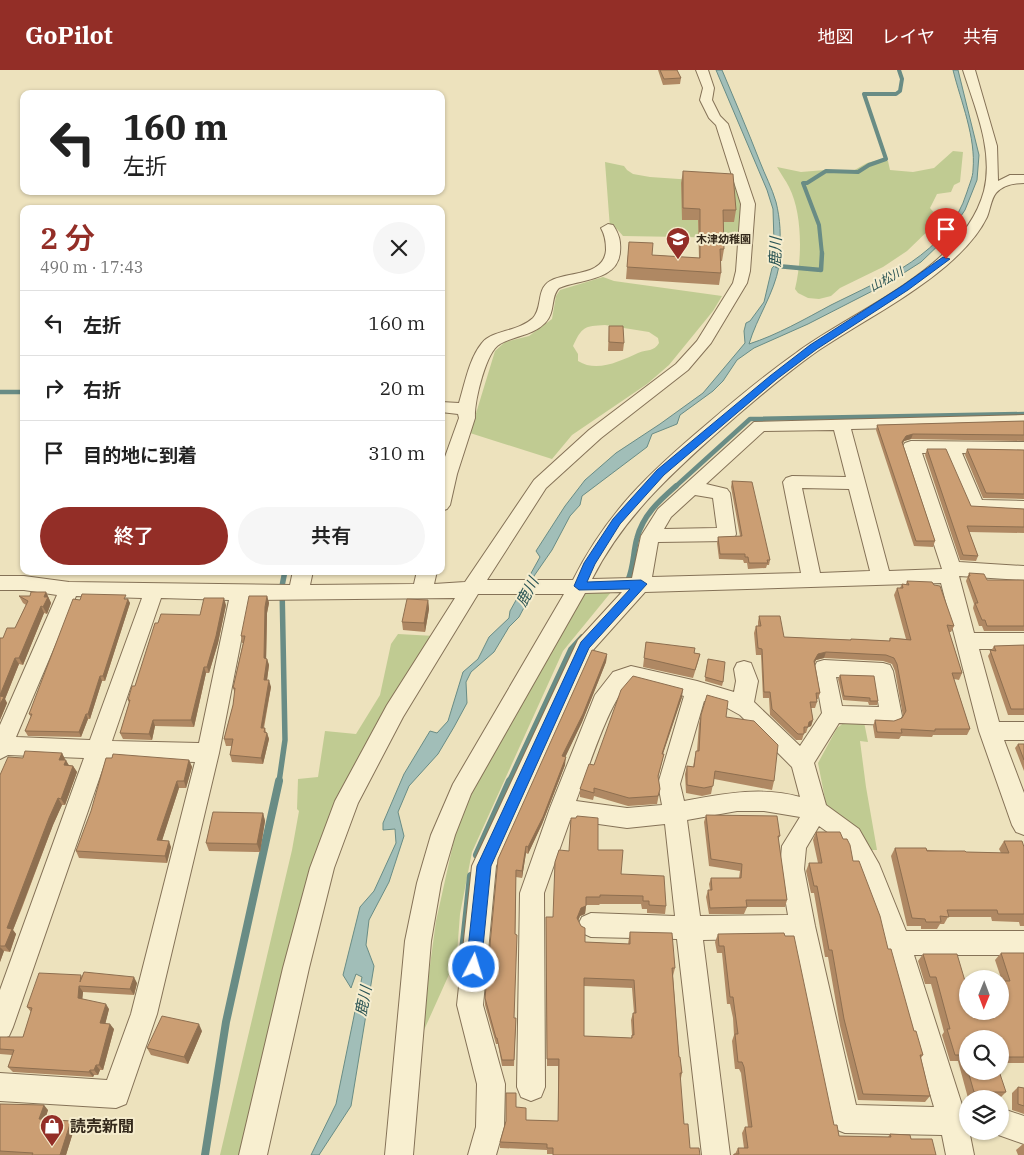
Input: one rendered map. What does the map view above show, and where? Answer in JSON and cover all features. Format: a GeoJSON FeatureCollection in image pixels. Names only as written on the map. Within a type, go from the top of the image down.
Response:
{"type":"FeatureCollection","features":[{"type":"Feature","properties":{"kind":"street"},"geometry":{"type":"LineString","coordinates":[[253,1155],[296,968],[322,868],[346,800],[395,711],[480,587],[540,484],[595,434],[666,381],[682,366],[703,342],[740,283],[743,271],[748,204],[722,124],[715,118],[706,100],[710,92],[702,70]]}},
{"type":"Feature","properties":{"kind":"street"},"geometry":{"type":"LineString","coordinates":[[399,1155],[418,941],[429,883],[443,835],[461,791],[570,587],[590,563],[616,521],[660,472],[807,352],[946,259],[955,251],[971,230],[984,210],[990,192],[993,170],[992,148],[969,70]]}},
{"type":"Feature","properties":{"kind":"street"},"geometry":{"type":"LineString","coordinates":[[990,192],[1010,179],[1024,179]]}},
{"type":"Feature","properties":{"kind":"street"},"geometry":{"type":"LineString","coordinates":[[445,487],[467,418],[466,409],[484,351],[489,344],[501,338],[522,332],[541,319],[546,312],[548,294],[552,286],[600,271],[610,265],[614,258],[612,234],[608,228]]}},
{"type":"Feature","properties":{"kind":"street"},"geometry":{"type":"LineString","coordinates":[[445,407],[466,409]]}},
{"type":"Feature","properties":{"kind":"street"},"geometry":{"type":"LineString","coordinates":[[482,1155],[490,1128],[491,1084],[470,1005],[484,866],[585,646],[641,584],[650,536],[664,513],[760,426],[1024,420]]}},
{"type":"Feature","properties":{"kind":"street"},"geometry":{"type":"LineString","coordinates":[[841,424],[881,578]]}},
{"type":"Feature","properties":{"kind":"street"},"geometry":{"type":"LineString","coordinates":[[1024,448],[911,447],[951,573],[990,731],[1024,825]]}},
{"type":"Feature","properties":{"kind":"street"},"geometry":{"type":"LineString","coordinates":[[952,447],[975,506],[1024,508]]}},
{"type":"Feature","properties":{"kind":"street"},"geometry":{"type":"LineString","coordinates":[[812,580],[792,482],[857,483]]}},
{"type":"Feature","properties":{"kind":"street"},"geometry":{"type":"LineString","coordinates":[[650,536],[727,534],[721,493],[692,488]]}},
{"type":"Feature","properties":{"kind":"street"},"geometry":{"type":"LineString","coordinates":[[0,583],[69,589],[288,593],[425,581],[459,591],[480,587],[570,587],[881,578],[951,573],[1024,573]]}},
{"type":"Feature","properties":{"kind":"street"},"geometry":{"type":"LineString","coordinates":[[288,593],[300,575]]}},
{"type":"Feature","properties":{"kind":"street"},"geometry":{"type":"LineString","coordinates":[[69,589],[1,747],[208,752]]}},
{"type":"Feature","properties":{"kind":"street"},"geometry":{"type":"LineString","coordinates":[[0,1027],[154,591]]}},
{"type":"Feature","properties":{"kind":"street"},"geometry":{"type":"LineString","coordinates":[[0,1087],[116,1094],[144,1014],[208,752],[231,633],[241,593]]}},
{"type":"Feature","properties":{"kind":"street"},"geometry":{"type":"LineString","coordinates":[[967,640],[1024,641]]}},
{"type":"Feature","properties":{"kind":"street"},"geometry":{"type":"LineString","coordinates":[[742,706],[746,681],[744,669]]}},
{"type":"Feature","properties":{"kind":"street"},"geometry":{"type":"LineString","coordinates":[[531,1087],[532,893],[603,701],[620,678],[631,674],[728,698],[748,709],[802,762],[816,811],[794,846],[792,869],[802,926],[846,1119],[959,1122]]}},
{"type":"Feature","properties":{"kind":"street"},"geometry":{"type":"LineString","coordinates":[[697,690],[669,784],[675,814],[690,928],[716,1155]]}},
{"type":"Feature","properties":{"kind":"street"},"geometry":{"type":"LineString","coordinates":[[802,762],[833,714]]}},
{"type":"Feature","properties":{"kind":"street"},"geometry":{"type":"LineString","coordinates":[[990,731],[1024,731]]}},
{"type":"Feature","properties":{"kind":"street"},"geometry":{"type":"LineString","coordinates":[[562,808],[584,813],[627,818],[675,814],[737,801],[786,803],[816,811],[851,836],[868,864],[898,943],[959,1119]]}},
{"type":"Feature","properties":{"kind":"street"},"geometry":{"type":"LineString","coordinates":[[591,925],[690,928],[802,926]]}},
{"type":"Feature","properties":{"kind":"street"},"geometry":{"type":"LineString","coordinates":[[898,943],[1024,943]]}},
{"type":"Feature","properties":{"kind":"street"},"geometry":{"type":"LineString","coordinates":[[1009,1125],[1024,1130]]}},
{"type":"Feature","properties":{"kind":"street"},"geometry":{"type":"LineString","coordinates":[[960,1140],[960,1155]]}},
{"type":"Feature","properties":{"kind":"green space"},"geometry":{"type":"Polygon","coordinates":[[[953,151],[963,152],[960,182],[954,185],[951,192],[937,194],[930,208],[938,217],[935,224],[907,251],[883,267],[840,288],[831,296],[819,299],[808,298],[798,293],[795,289],[800,252],[797,210],[789,187],[777,167],[801,172],[825,170],[851,172],[867,163],[882,159],[888,161],[890,170],[913,172],[934,168],[953,151]]]}},
{"type":"Feature","properties":{"kind":"green space"},"geometry":{"type":"Polygon","coordinates":[[[605,162],[624,166],[633,174],[650,177],[737,183],[741,199],[741,238],[623,236],[617,229],[610,228],[605,162]]]}},
{"type":"Feature","properties":{"kind":"green space"},"geometry":{"type":"Polygon","coordinates":[[[603,277],[614,281],[722,296],[713,311],[669,365],[647,384],[572,435],[552,459],[470,433],[495,351],[505,342],[529,336],[552,319],[556,296],[560,290],[603,277]],[[605,325],[592,326],[582,331],[573,346],[578,354],[578,361],[593,366],[601,366],[655,348],[659,343],[658,338],[649,332],[605,325]]]}},
{"type":"Feature","properties":{"kind":"green space"},"geometry":{"type":"Polygon","coordinates":[[[612,591],[563,651],[472,852],[460,914],[456,967],[451,970],[420,1039],[436,921],[456,831],[474,787],[582,595],[612,591]]]}},
{"type":"Feature","properties":{"kind":"green space"},"geometry":{"type":"Polygon","coordinates":[[[398,634],[435,636],[382,719],[242,1155],[220,1155],[292,850],[299,811],[297,809],[298,779],[318,777],[325,731],[356,734],[380,695],[391,644],[398,634]]]}},
{"type":"Feature","properties":{"kind":"green space"},"geometry":{"type":"Polygon","coordinates":[[[845,722],[864,722],[868,742],[860,741],[877,850],[870,850],[834,815],[826,804],[818,763],[837,728],[845,722]]]}},
{"type":"Feature","properties":{"kind":"water"},"geometry":{"type":"Polygon","coordinates":[[[716,70],[722,70],[774,197],[779,222],[780,242],[777,276],[749,344],[791,326],[892,274],[929,248],[945,232],[958,214],[972,178],[973,170],[970,132],[953,70],[958,70],[979,155],[977,180],[965,210],[947,237],[921,262],[888,283],[808,324],[754,348],[737,360],[723,381],[713,391],[680,415],[677,424],[652,434],[647,447],[582,496],[580,505],[570,516],[552,550],[534,576],[528,600],[519,617],[509,627],[494,652],[471,672],[466,682],[467,703],[438,754],[409,786],[398,812],[404,836],[389,882],[369,920],[366,945],[374,966],[351,1106],[319,1155],[311,1155],[336,1104],[362,977],[356,974],[351,988],[343,975],[360,907],[374,891],[396,843],[395,829],[383,830],[383,823],[404,774],[430,731],[437,733],[448,721],[463,672],[478,659],[489,637],[509,618],[510,611],[540,557],[536,551],[565,506],[585,480],[616,453],[703,393],[745,343],[744,331],[746,323],[750,321],[764,302],[772,268],[775,265],[771,252],[774,243],[773,209],[767,190],[716,70]]]}},
{"type":"Feature","properties":{"kind":"building"},"geometry":{"type":"Polygon","coordinates":[[[660,70],[677,70],[681,78],[664,79],[660,70]]]}},
{"type":"Feature","properties":{"kind":"building"},"geometry":{"type":"Polygon","coordinates":[[[683,171],[733,174],[736,210],[723,210],[724,249],[720,249],[721,273],[627,267],[629,242],[653,243],[652,255],[700,258],[700,209],[683,208],[683,171]]]}},
{"type":"Feature","properties":{"kind":"building"},"geometry":{"type":"Polygon","coordinates":[[[609,326],[623,326],[624,343],[609,342],[609,326]]]}},
{"type":"Feature","properties":{"kind":"building"},"geometry":{"type":"Polygon","coordinates":[[[1024,421],[1024,435],[913,434],[906,436],[902,442],[935,541],[916,541],[877,425],[1024,421]]]}},
{"type":"Feature","properties":{"kind":"building"},"geometry":{"type":"Polygon","coordinates":[[[927,449],[946,449],[971,506],[1024,509],[1024,527],[967,526],[978,556],[963,555],[927,449]]]}},
{"type":"Feature","properties":{"kind":"building"},"geometry":{"type":"Polygon","coordinates":[[[967,449],[1024,450],[1024,494],[986,493],[967,449]]]}},
{"type":"Feature","properties":{"kind":"building"},"geometry":{"type":"Polygon","coordinates":[[[732,481],[752,482],[770,560],[767,560],[768,563],[749,563],[748,557],[745,557],[745,554],[720,554],[718,537],[742,536],[732,481]]]}},
{"type":"Feature","properties":{"kind":"building"},"geometry":{"type":"Polygon","coordinates":[[[969,573],[984,574],[987,580],[1024,580],[1024,626],[987,626],[985,620],[982,620],[975,603],[978,603],[968,576],[970,576],[969,573]]]}},
{"type":"Feature","properties":{"kind":"building"},"geometry":{"type":"Polygon","coordinates":[[[907,581],[932,582],[934,585],[940,586],[954,626],[947,625],[962,673],[952,673],[970,729],[935,729],[935,731],[901,729],[902,733],[877,732],[875,720],[894,721],[902,718],[906,711],[897,664],[894,658],[886,655],[826,652],[818,654],[814,661],[820,693],[816,693],[817,702],[810,702],[813,720],[809,722],[808,727],[804,727],[804,734],[798,734],[772,709],[770,692],[764,692],[762,649],[758,648],[756,626],[761,626],[759,616],[780,616],[784,637],[890,641],[890,638],[911,640],[897,588],[903,588],[902,584],[909,585],[907,581]]]}},
{"type":"Feature","properties":{"kind":"building"},"geometry":{"type":"Polygon","coordinates":[[[31,592],[46,592],[44,597],[48,597],[43,607],[41,606],[19,658],[15,658],[0,695],[0,638],[3,638],[7,628],[15,628],[28,601],[19,596],[30,596],[31,592]]]}},
{"type":"Feature","properties":{"kind":"building"},"geometry":{"type":"Polygon","coordinates":[[[82,594],[126,595],[124,599],[128,599],[103,676],[100,676],[88,714],[86,714],[79,732],[25,731],[32,714],[29,714],[73,599],[80,600],[82,594]]]}},
{"type":"Feature","properties":{"kind":"building"},"geometry":{"type":"Polygon","coordinates":[[[249,596],[267,596],[264,658],[267,659],[264,680],[269,680],[261,728],[265,728],[264,732],[267,733],[261,758],[230,755],[233,739],[224,739],[233,705],[235,688],[233,688],[245,636],[241,636],[249,596]]]}},
{"type":"Feature","properties":{"kind":"building"},"geometry":{"type":"Polygon","coordinates":[[[204,598],[224,598],[216,636],[207,667],[204,667],[191,720],[153,720],[149,734],[120,733],[130,700],[128,700],[132,686],[135,686],[155,623],[158,623],[161,614],[200,615],[204,598]]]}},
{"type":"Feature","properties":{"kind":"building"},"geometry":{"type":"Polygon","coordinates":[[[407,599],[428,600],[424,623],[402,622],[407,599]]]}},
{"type":"Feature","properties":{"kind":"building"},"geometry":{"type":"Polygon","coordinates":[[[646,642],[695,648],[694,653],[700,654],[695,670],[644,658],[646,642]]]}},
{"type":"Feature","properties":{"kind":"building"},"geometry":{"type":"Polygon","coordinates":[[[1024,645],[1024,709],[1011,709],[990,650],[996,651],[994,646],[1024,645]]]}},
{"type":"Feature","properties":{"kind":"building"},"geometry":{"type":"Polygon","coordinates":[[[592,650],[607,654],[583,714],[562,756],[566,757],[543,817],[528,847],[526,846],[522,871],[516,870],[515,934],[517,935],[514,1060],[502,1060],[485,998],[498,859],[592,650]]]}},
{"type":"Feature","properties":{"kind":"building"},"geometry":{"type":"Polygon","coordinates":[[[708,659],[725,662],[723,682],[705,677],[708,659]]]}},
{"type":"Feature","properties":{"kind":"building"},"geometry":{"type":"Polygon","coordinates":[[[840,675],[874,676],[878,701],[870,701],[870,698],[844,696],[840,675]]]}},
{"type":"Feature","properties":{"kind":"building"},"geometry":{"type":"Polygon","coordinates":[[[633,676],[683,689],[662,754],[664,754],[658,776],[660,789],[658,796],[629,798],[594,788],[594,793],[580,789],[589,764],[594,765],[621,690],[633,676]]]}},
{"type":"Feature","properties":{"kind":"building"},"geometry":{"type":"Polygon","coordinates":[[[707,695],[728,701],[726,717],[754,721],[778,745],[774,781],[715,771],[713,786],[704,788],[687,785],[687,766],[694,767],[696,751],[699,751],[701,715],[707,695]]]}},
{"type":"Feature","properties":{"kind":"building"},"geometry":{"type":"Polygon","coordinates":[[[0,696],[4,697],[0,704],[0,696]]]}},
{"type":"Feature","properties":{"kind":"building"},"geometry":{"type":"Polygon","coordinates":[[[1018,744],[1024,744],[1024,760],[1018,744]]]}},
{"type":"Feature","properties":{"kind":"building"},"geometry":{"type":"Polygon","coordinates":[[[25,751],[62,753],[59,760],[66,760],[64,765],[73,766],[61,799],[58,798],[49,818],[7,928],[12,929],[5,946],[0,946],[0,775],[8,757],[23,758],[25,751]]]}},
{"type":"Feature","properties":{"kind":"building"},"geometry":{"type":"Polygon","coordinates":[[[113,754],[189,760],[184,781],[177,781],[157,840],[169,841],[165,856],[76,851],[91,811],[106,758],[112,758],[113,754]]]}},
{"type":"Feature","properties":{"kind":"building"},"geometry":{"type":"Polygon","coordinates":[[[213,812],[263,813],[257,844],[206,843],[213,812]]]}},
{"type":"Feature","properties":{"kind":"building"},"geometry":{"type":"Polygon","coordinates":[[[706,815],[777,816],[787,900],[746,900],[747,907],[710,908],[708,890],[712,890],[711,878],[741,878],[742,864],[711,859],[706,815]]]}},
{"type":"Feature","properties":{"kind":"building"},"geometry":{"type":"Polygon","coordinates":[[[577,816],[598,818],[598,850],[623,850],[621,874],[664,876],[666,906],[649,905],[649,901],[643,901],[643,896],[600,895],[600,897],[586,897],[586,906],[581,908],[577,918],[581,926],[585,928],[585,942],[630,944],[630,932],[672,933],[675,968],[672,968],[682,1073],[680,1073],[684,1124],[688,1124],[690,1148],[699,1148],[700,1155],[553,1155],[553,1148],[547,1148],[547,1144],[500,1142],[506,1121],[506,1093],[516,1093],[516,1107],[526,1108],[526,1120],[558,1121],[559,1059],[547,1059],[546,917],[553,917],[555,862],[559,850],[569,851],[571,818],[576,818],[577,816]],[[584,978],[584,1036],[632,1038],[632,1035],[634,1035],[633,1013],[636,1013],[634,980],[584,978]]]}},
{"type":"Feature","properties":{"kind":"building"},"geometry":{"type":"Polygon","coordinates":[[[816,832],[840,832],[843,839],[847,839],[850,845],[853,861],[859,861],[880,916],[888,949],[891,949],[914,1031],[916,1031],[923,1055],[920,1055],[930,1096],[863,1094],[844,1019],[832,950],[829,950],[817,886],[814,886],[809,863],[822,863],[816,832]]]}},
{"type":"Feature","properties":{"kind":"building"},"geometry":{"type":"Polygon","coordinates":[[[1004,841],[1022,841],[1024,847],[1024,914],[998,914],[997,910],[947,910],[949,917],[940,916],[941,922],[926,922],[925,919],[912,918],[895,848],[926,848],[927,851],[1009,853],[1004,841]]]}},
{"type":"Feature","properties":{"kind":"building"},"geometry":{"type":"Polygon","coordinates":[[[784,933],[785,936],[794,936],[834,1125],[837,1125],[839,1136],[891,1137],[890,1134],[910,1135],[911,1139],[932,1139],[936,1155],[734,1155],[739,1154],[738,1148],[748,1148],[745,1127],[752,1127],[744,1067],[742,1062],[738,1062],[735,1034],[738,1034],[733,997],[730,997],[724,946],[719,946],[718,934],[784,933]]]}},
{"type":"Feature","properties":{"kind":"building"},"geometry":{"type":"Polygon","coordinates":[[[1001,953],[1024,953],[1024,1057],[1009,1057],[1009,1030],[959,1030],[959,1055],[955,1055],[947,1029],[950,1029],[936,977],[930,977],[923,954],[957,954],[962,970],[959,970],[959,1020],[1009,1020],[1010,981],[1009,970],[1006,970],[1001,953]]]}},
{"type":"Feature","properties":{"kind":"building"},"geometry":{"type":"Polygon","coordinates":[[[84,972],[134,977],[130,989],[79,986],[78,998],[106,1004],[100,1023],[110,1024],[99,1065],[96,1065],[94,1070],[89,1072],[8,1067],[14,1050],[0,1049],[0,1037],[23,1037],[32,1008],[27,1007],[39,973],[81,975],[80,982],[84,972]]]}},
{"type":"Feature","properties":{"kind":"building"},"geometry":{"type":"Polygon","coordinates":[[[162,1016],[199,1024],[184,1057],[147,1048],[162,1016]]]}},
{"type":"Feature","properties":{"kind":"building"},"geometry":{"type":"Polygon","coordinates":[[[971,1080],[1002,1080],[1005,1090],[973,1090],[971,1080]]]}},
{"type":"Feature","properties":{"kind":"building"},"geometry":{"type":"Polygon","coordinates":[[[1018,1087],[1024,1088],[1024,1106],[1018,1104],[1018,1087]]]}},
{"type":"Feature","properties":{"kind":"building"},"geometry":{"type":"Polygon","coordinates":[[[0,1104],[44,1105],[39,1119],[71,1121],[60,1155],[32,1155],[33,1153],[0,1151],[0,1104]]]}},
{"type":"Feature","properties":{"kind":"waterway"},"geometry":{"type":"LineString","coordinates":[[822,254],[819,225],[803,183],[807,183],[826,171],[858,172],[869,165],[886,159],[864,94],[896,94],[900,91],[902,79],[899,70]]}},
{"type":"Feature","properties":{"kind":"waterway","name":"鹿川"},"geometry":{"type":"LineString","coordinates":[[777,266],[821,270],[822,254]]}},
{"type":"Feature","properties":{"kind":"waterway"},"geometry":{"type":"LineString","coordinates":[[0,392],[20,392]]}},
{"type":"Feature","properties":{"kind":"waterway"},"geometry":{"type":"LineString","coordinates":[[675,487],[750,419],[1024,414]]}},
{"type":"Feature","properties":{"kind":"waterway"},"geometry":{"type":"LineString","coordinates":[[628,580],[637,538],[643,522],[647,515],[676,486]]}},
{"type":"Feature","properties":{"kind":"waterway"},"geometry":{"type":"LineString","coordinates":[[279,782],[285,740],[282,586],[284,575]]}},
{"type":"Feature","properties":{"kind":"waterway"},"geometry":{"type":"LineString","coordinates":[[509,782],[571,649],[582,637]]}},
{"type":"Feature","properties":{"kind":"waterway"},"geometry":{"type":"LineString","coordinates":[[205,1155],[226,1022],[279,781]]}},
{"type":"Feature","properties":{"kind":"waterway"},"geometry":{"type":"LineString","coordinates":[[477,855],[510,781]]}},
{"type":"Feature","properties":{"kind":"waterway"},"geometry":{"type":"LineString","coordinates":[[463,951],[471,876]]}},
{"type":"Feature","properties":{"kind":"place","name":"木津幼稚園"},"geometry":{"type":"Point","coordinates":[678,260]}},
{"type":"Feature","properties":{"kind":"place","name":"読売新聞"},"geometry":{"type":"Point","coordinates":[52,1147]}},
{"type":"Feature","properties":{"kind":"route"},"geometry":{"type":"LineString","coordinates":[[474,967],[484,866],[585,646],[641,584],[579,586],[590,563],[616,521],[660,472],[773,378],[814,347],[946,259]]}},
{"type":"Feature","properties":{"kind":"water label","name":"山松川"},"geometry":{"type":"Point","coordinates":[886,279]}}]}
